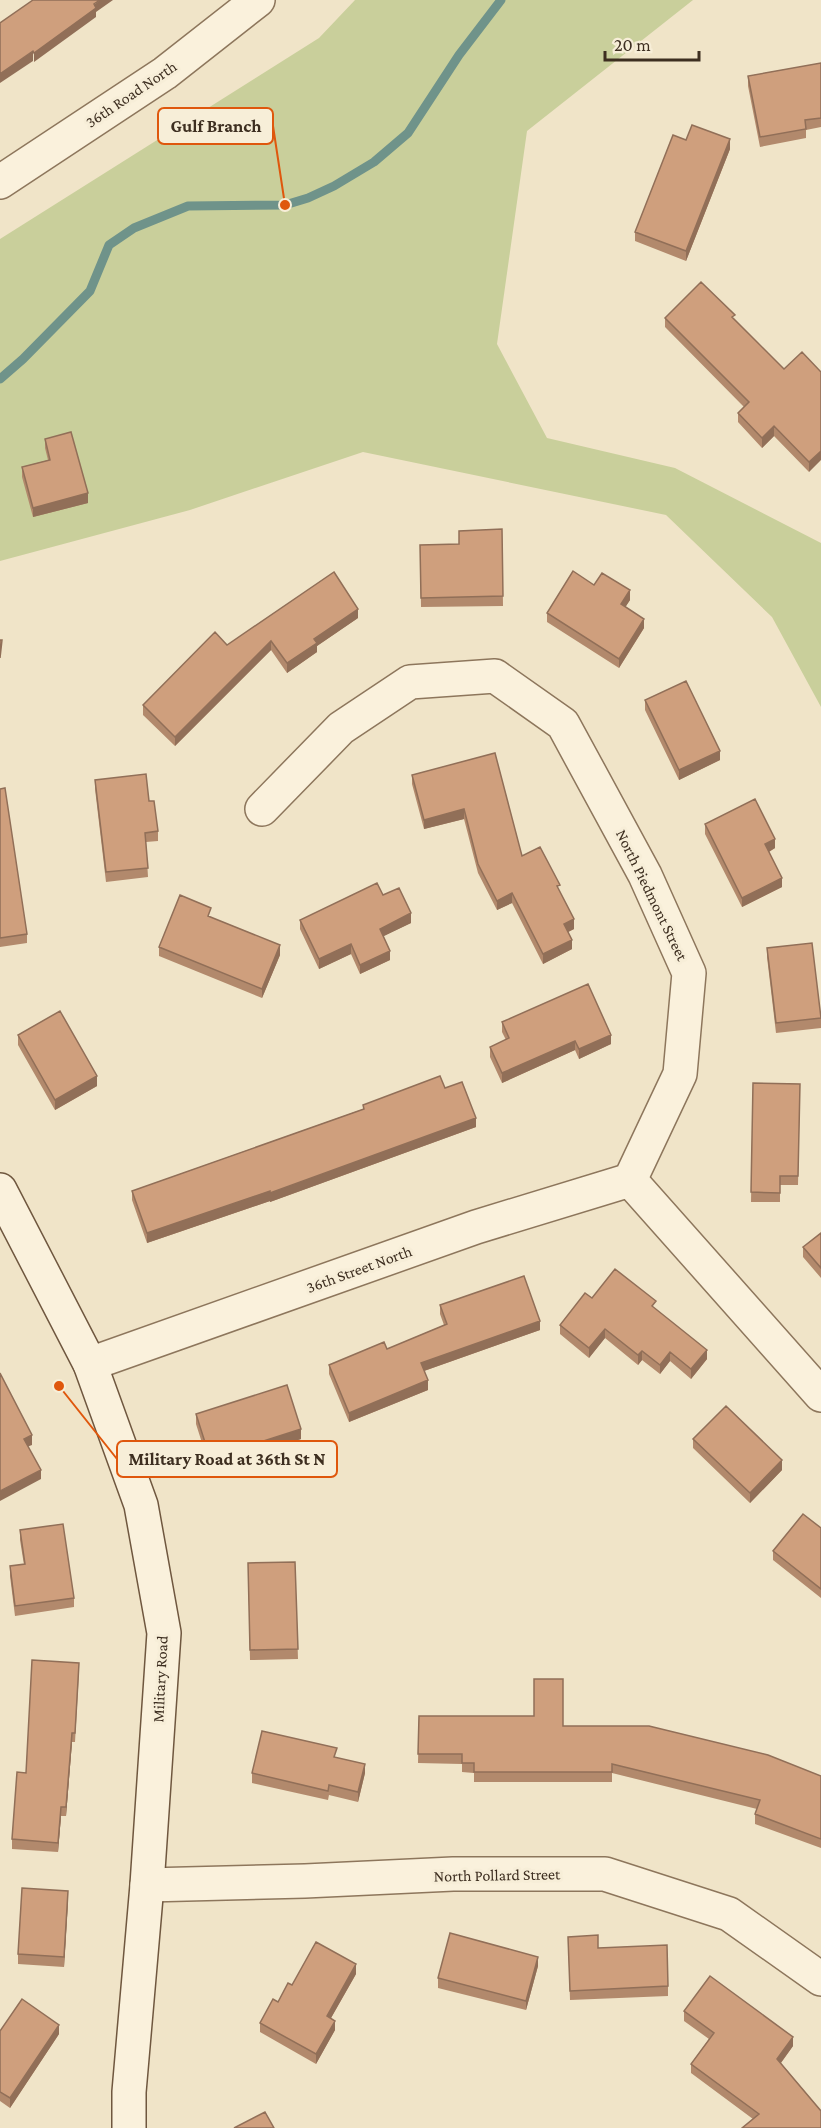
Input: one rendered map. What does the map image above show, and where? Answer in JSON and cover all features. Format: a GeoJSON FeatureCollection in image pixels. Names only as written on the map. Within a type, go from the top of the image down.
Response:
{"type":"FeatureCollection","features":[{"type":"Feature","properties":{"kind":"street","name":"36th Road North"},"geometry":{"type":"LineString","coordinates":[[0,182],[165,73],[258,0]]}},
{"type":"Feature","properties":{"kind":"street","name":"North Piedmont Street"},"geometry":{"type":"LineString","coordinates":[[262,809],[341,728],[410,682],[495,675],[563,724],[645,874],[689,973],[680,1074],[630,1180]]}},
{"type":"Feature","properties":{"kind":"street","name":"36th Street North"},"geometry":{"type":"LineString","coordinates":[[90,1364],[476,1227],[630,1180]]}},
{"type":"Feature","properties":{"kind":"street"},"geometry":{"type":"LineString","coordinates":[[630,1180],[821,1395]]}},
{"type":"Feature","properties":{"kind":"street","name":"Military Road"},"geometry":{"type":"LineString","coordinates":[[0,1190],[90,1364],[141,1504],[164,1633],[147,1885],[129,2092],[129,2128]]}},
{"type":"Feature","properties":{"kind":"street","name":"North Pollard Street"},"geometry":{"type":"LineString","coordinates":[[147,1885],[453,1874],[605,1874],[729,1914],[821,1979]]}},
{"type":"Feature","properties":{"kind":"green space"},"geometry":{"type":"Polygon","coordinates":[[[355,0],[693,0],[527,131],[497,344],[547,438],[675,468],[821,543],[821,707],[772,617],[666,515],[363,452],[190,510],[0,561],[0,239],[319,38],[355,0]]]}},
{"type":"Feature","properties":{"kind":"building"},"geometry":{"type":"Polygon","coordinates":[[[33,0],[100,0],[94,4],[96,8],[34,53],[33,51],[0,74],[0,23],[33,0]]]}},
{"type":"Feature","properties":{"kind":"building"},"geometry":{"type":"Polygon","coordinates":[[[821,63],[821,118],[805,120],[806,129],[760,137],[748,76],[821,63]]]}},
{"type":"Feature","properties":{"kind":"building"},"geometry":{"type":"Polygon","coordinates":[[[692,125],[730,139],[686,251],[635,232],[673,135],[686,140],[692,125]]]}},
{"type":"Feature","properties":{"kind":"building"},"geometry":{"type":"Polygon","coordinates":[[[701,282],[735,315],[732,317],[784,369],[802,352],[821,372],[821,451],[809,462],[774,426],[762,438],[738,413],[749,402],[665,318],[701,282]]]}},
{"type":"Feature","properties":{"kind":"building"},"geometry":{"type":"Polygon","coordinates":[[[71,432],[88,493],[33,508],[22,467],[50,460],[45,439],[71,432]]]}},
{"type":"Feature","properties":{"kind":"building"},"geometry":{"type":"Polygon","coordinates":[[[502,529],[503,596],[421,598],[420,545],[459,544],[459,531],[502,529]]]}},
{"type":"Feature","properties":{"kind":"building"},"geometry":{"type":"Polygon","coordinates":[[[573,571],[594,585],[602,573],[630,590],[621,604],[644,619],[619,659],[547,613],[573,571]]]}},
{"type":"Feature","properties":{"kind":"building"},"geometry":{"type":"Polygon","coordinates":[[[334,572],[358,609],[314,639],[317,643],[287,663],[271,641],[175,737],[143,705],[215,632],[227,645],[334,572]]]}},
{"type":"Feature","properties":{"kind":"building"},"geometry":{"type":"Polygon","coordinates":[[[686,681],[720,751],[679,770],[645,700],[686,681]]]}},
{"type":"Feature","properties":{"kind":"building"},"geometry":{"type":"Polygon","coordinates":[[[495,753],[522,856],[540,847],[560,885],[557,886],[574,919],[564,924],[572,940],[543,954],[512,893],[497,901],[478,864],[464,809],[424,820],[412,775],[495,753]]]}},
{"type":"Feature","properties":{"kind":"building"},"geometry":{"type":"Polygon","coordinates":[[[146,774],[149,801],[154,801],[158,831],[145,833],[148,868],[106,872],[95,780],[146,774]]]}},
{"type":"Feature","properties":{"kind":"building"},"geometry":{"type":"Polygon","coordinates":[[[5,788],[27,934],[0,938],[0,789],[5,788]]]}},
{"type":"Feature","properties":{"kind":"building"},"geometry":{"type":"Polygon","coordinates":[[[755,799],[775,839],[765,844],[782,878],[742,898],[705,824],[755,799]]]}},
{"type":"Feature","properties":{"kind":"building"},"geometry":{"type":"Polygon","coordinates":[[[377,883],[383,895],[399,888],[411,913],[380,929],[390,951],[360,965],[351,944],[319,959],[300,920],[377,883]]]}},
{"type":"Feature","properties":{"kind":"building"},"geometry":{"type":"Polygon","coordinates":[[[180,895],[211,908],[208,916],[280,945],[262,989],[159,947],[180,895]]]}},
{"type":"Feature","properties":{"kind":"building"},"geometry":{"type":"Polygon","coordinates":[[[812,943],[821,1018],[776,1023],[767,948],[812,943]]]}},
{"type":"Feature","properties":{"kind":"building"},"geometry":{"type":"Polygon","coordinates":[[[588,984],[611,1035],[579,1049],[575,1041],[502,1073],[490,1047],[509,1038],[502,1022],[588,984]]]}},
{"type":"Feature","properties":{"kind":"building"},"geometry":{"type":"Polygon","coordinates":[[[60,1011],[97,1076],[55,1100],[18,1035],[60,1011]]]}},
{"type":"Feature","properties":{"kind":"building"},"geometry":{"type":"Polygon","coordinates":[[[440,1076],[445,1088],[462,1082],[476,1118],[270,1193],[270,1191],[147,1233],[132,1191],[364,1109],[363,1105],[440,1076]]]}},
{"type":"Feature","properties":{"kind":"building"},"geometry":{"type":"Polygon","coordinates":[[[753,1083],[800,1084],[798,1176],[780,1176],[780,1193],[751,1192],[753,1083]]]}},
{"type":"Feature","properties":{"kind":"building"},"geometry":{"type":"Polygon","coordinates":[[[821,1233],[821,1268],[803,1247],[821,1233]]]}},
{"type":"Feature","properties":{"kind":"building"},"geometry":{"type":"Polygon","coordinates":[[[615,1269],[656,1301],[652,1306],[707,1350],[691,1369],[670,1352],[660,1365],[642,1351],[638,1355],[605,1329],[589,1348],[560,1325],[585,1293],[592,1298],[615,1269]]]}},
{"type":"Feature","properties":{"kind":"building"},"geometry":{"type":"Polygon","coordinates":[[[524,1276],[540,1321],[421,1363],[428,1380],[349,1413],[329,1365],[384,1342],[387,1349],[447,1324],[440,1305],[524,1276]]]}},
{"type":"Feature","properties":{"kind":"building"},"geometry":{"type":"Polygon","coordinates":[[[0,1373],[32,1435],[24,1439],[41,1470],[0,1491],[0,1373]]]}},
{"type":"Feature","properties":{"kind":"building"},"geometry":{"type":"Polygon","coordinates":[[[287,1385],[301,1429],[210,1458],[196,1414],[287,1385]]]}},
{"type":"Feature","properties":{"kind":"building"},"geometry":{"type":"Polygon","coordinates":[[[726,1406],[782,1460],[750,1493],[693,1439],[726,1406]]]}},
{"type":"Feature","properties":{"kind":"building"},"geometry":{"type":"Polygon","coordinates":[[[803,1514],[821,1528],[821,1589],[773,1551],[803,1514]]]}},
{"type":"Feature","properties":{"kind":"building"},"geometry":{"type":"Polygon","coordinates":[[[63,1524],[74,1598],[15,1606],[10,1566],[25,1564],[20,1530],[63,1524]]]}},
{"type":"Feature","properties":{"kind":"building"},"geometry":{"type":"Polygon","coordinates":[[[295,1562],[298,1649],[250,1650],[248,1563],[295,1562]]]}},
{"type":"Feature","properties":{"kind":"building"},"geometry":{"type":"Polygon","coordinates":[[[32,1660],[79,1663],[75,1733],[72,1733],[66,1807],[61,1807],[58,1843],[12,1839],[17,1772],[26,1773],[32,1660]]]}},
{"type":"Feature","properties":{"kind":"building"},"geometry":{"type":"Polygon","coordinates":[[[534,1679],[563,1679],[563,1726],[649,1726],[768,1755],[821,1776],[821,1839],[755,1814],[760,1800],[612,1764],[612,1772],[474,1772],[474,1763],[462,1763],[462,1754],[418,1754],[419,1716],[534,1716],[534,1679]]]}},
{"type":"Feature","properties":{"kind":"building"},"geometry":{"type":"Polygon","coordinates":[[[262,1731],[337,1748],[334,1757],[365,1764],[358,1792],[329,1785],[328,1791],[252,1773],[262,1731]]]}},
{"type":"Feature","properties":{"kind":"building"},"geometry":{"type":"Polygon","coordinates":[[[22,1888],[68,1891],[64,1957],[18,1954],[22,1888]]]}},
{"type":"Feature","properties":{"kind":"building"},"geometry":{"type":"Polygon","coordinates":[[[450,1933],[538,1957],[526,2001],[438,1978],[450,1933]]]}},
{"type":"Feature","properties":{"kind":"building"},"geometry":{"type":"Polygon","coordinates":[[[598,1935],[598,1948],[667,1945],[668,1986],[570,1991],[568,1937],[598,1935]]]}},
{"type":"Feature","properties":{"kind":"building"},"geometry":{"type":"Polygon","coordinates":[[[316,1942],[356,1964],[327,2016],[335,2021],[316,2054],[260,2023],[273,1999],[278,2002],[288,1983],[292,1985],[316,1942]]]}},
{"type":"Feature","properties":{"kind":"building"},"geometry":{"type":"Polygon","coordinates":[[[710,1976],[793,2037],[777,2059],[821,2111],[821,2128],[742,2128],[759,2114],[691,2064],[714,2033],[684,2011],[710,1976]]]}},
{"type":"Feature","properties":{"kind":"building"},"geometry":{"type":"Polygon","coordinates":[[[22,1999],[59,2025],[10,2098],[0,2092],[0,2031],[22,1999]]]}},
{"type":"Feature","properties":{"kind":"building"},"geometry":{"type":"Polygon","coordinates":[[[265,2112],[274,2128],[234,2128],[265,2112]]]}},
{"type":"Feature","properties":{"kind":"waterway"},"geometry":{"type":"LineString","coordinates":[[0,379],[90,291],[109,245],[134,228],[188,206],[285,205],[334,186],[374,162],[408,133],[459,55],[501,0]]}},
{"type":"Feature","properties":{"kind":"place","name":"Gulf Branch"},"geometry":{"type":"Point","coordinates":[285,205]}},
{"type":"Feature","properties":{"kind":"place","name":"Military Road at 36th St N"},"geometry":{"type":"Point","coordinates":[59,1386]}}]}
